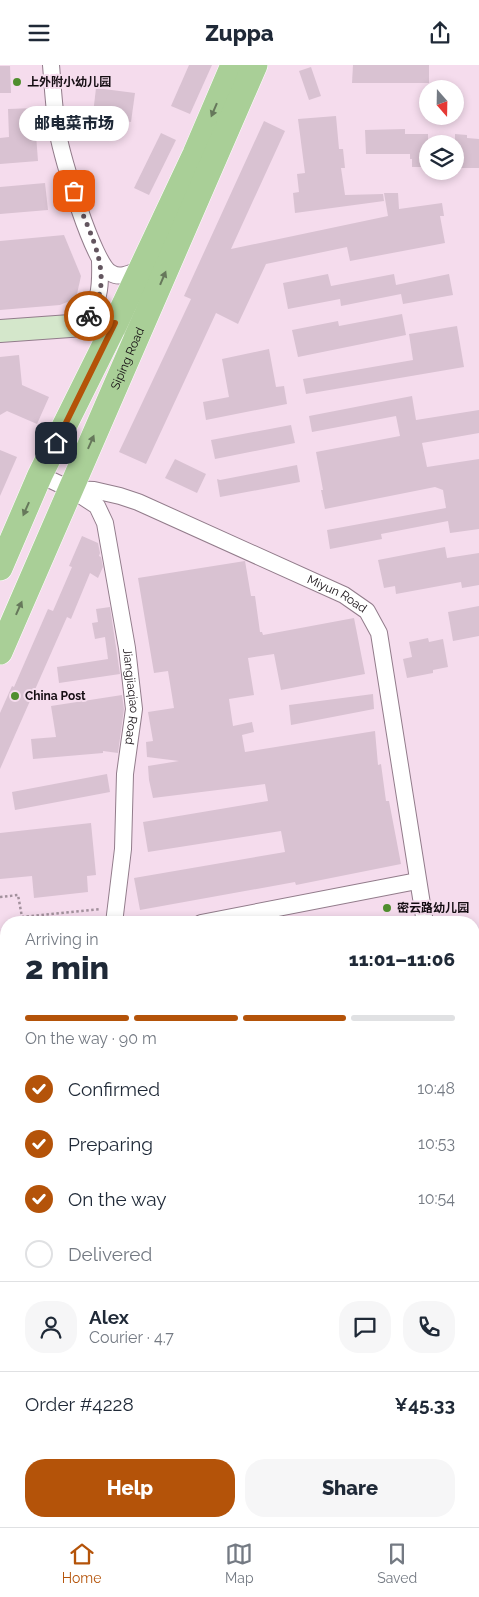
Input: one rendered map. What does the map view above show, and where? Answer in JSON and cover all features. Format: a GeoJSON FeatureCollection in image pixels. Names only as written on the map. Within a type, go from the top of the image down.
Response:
{"type":"FeatureCollection","features":[{"type":"Feature","properties":{"kind":"main road","name":"Siping Road"},"geometry":{"type":"LineString","coordinates":[[0,568],[40,475],[195,154],[233,65]]}},
{"type":"Feature","properties":{"kind":"main road","name":"Siping Road"},"geometry":{"type":"LineString","coordinates":[[0,652],[144,323],[254,65]]}},
{"type":"Feature","properties":{"kind":"street"},"geometry":{"type":"LineString","coordinates":[[51,65],[58,135],[65,163],[100,261],[106,271],[113,275],[121,276],[140,269]]}},
{"type":"Feature","properties":{"kind":"street"},"geometry":{"type":"LineString","coordinates":[[84,325],[98,300],[101,279],[100,261]]}},
{"type":"Feature","properties":{"kind":"street"},"geometry":{"type":"LineString","coordinates":[[0,331],[115,323],[144,323]]}},
{"type":"Feature","properties":{"kind":"street","name":"Miyun Road"},"geometry":{"type":"LineString","coordinates":[[40,475],[70,489],[94,490],[120,496],[138,503],[344,595],[367,611],[379,633],[424,916]]}},
{"type":"Feature","properties":{"kind":"street","name":"Jiangjiaqiao Road"},"geometry":{"type":"LineString","coordinates":[[70,489],[98,506],[105,523],[127,648],[134,709],[125,774],[123,849],[114,915]]}},
{"type":"Feature","properties":{"kind":"street"},"geometry":{"type":"LineString","coordinates":[[237,916],[417,881]]}},
{"type":"Feature","properties":{"kind":"path"},"geometry":{"type":"LineString","coordinates":[[0,897],[18,895],[22,916]]}},
{"type":"Feature","properties":{"kind":"path"},"geometry":{"type":"LineString","coordinates":[[68,916],[114,915]]}},
{"type":"Feature","properties":{"kind":"building"},"geometry":{"type":"Polygon","coordinates":[[[189,65],[212,65],[190,114],[171,106],[189,65]]]}},
{"type":"Feature","properties":{"kind":"building"},"geometry":{"type":"Polygon","coordinates":[[[353,65],[429,65],[429,80],[419,80],[419,83],[352,83],[353,65]]]}},
{"type":"Feature","properties":{"kind":"building"},"geometry":{"type":"Polygon","coordinates":[[[0,66],[10,66],[11,93],[0,93],[0,66]]]}},
{"type":"Feature","properties":{"kind":"building"},"geometry":{"type":"Polygon","coordinates":[[[311,67],[321,96],[309,100],[299,71],[311,67]]]}},
{"type":"Feature","properties":{"kind":"building"},"geometry":{"type":"Polygon","coordinates":[[[96,88],[135,93],[131,122],[93,114],[96,88]]]}},
{"type":"Feature","properties":{"kind":"building"},"geometry":{"type":"Polygon","coordinates":[[[34,108],[38,161],[0,164],[0,138],[9,137],[8,109],[34,108]]]}},
{"type":"Feature","properties":{"kind":"building"},"geometry":{"type":"Polygon","coordinates":[[[336,116],[339,149],[343,149],[345,168],[341,168],[345,195],[383,194],[384,201],[295,213],[293,193],[299,192],[297,174],[305,173],[298,119],[336,116]]]}},
{"type":"Feature","properties":{"kind":"building"},"geometry":{"type":"Polygon","coordinates":[[[264,121],[285,131],[231,249],[388,216],[384,193],[398,193],[399,209],[442,203],[444,216],[440,216],[445,243],[350,261],[347,247],[266,264],[238,324],[216,313],[146,464],[119,452],[191,299],[184,296],[264,121]]]}},
{"type":"Feature","properties":{"kind":"building"},"geometry":{"type":"Polygon","coordinates":[[[405,129],[405,134],[428,134],[419,135],[419,167],[412,167],[410,154],[366,154],[365,130],[405,129]]]}},
{"type":"Feature","properties":{"kind":"building"},"geometry":{"type":"Polygon","coordinates":[[[161,133],[176,140],[149,195],[134,188],[161,133]]]}},
{"type":"Feature","properties":{"kind":"building"},"geometry":{"type":"Polygon","coordinates":[[[455,134],[467,135],[467,138],[479,139],[479,168],[464,168],[464,135],[455,134]]]}},
{"type":"Feature","properties":{"kind":"building"},"geometry":{"type":"Polygon","coordinates":[[[45,183],[48,210],[0,214],[0,187],[45,183]]]}},
{"type":"Feature","properties":{"kind":"building"},"geometry":{"type":"Polygon","coordinates":[[[64,235],[81,276],[77,294],[72,300],[60,305],[0,310],[0,241],[64,235]]]}},
{"type":"Feature","properties":{"kind":"building"},"geometry":{"type":"Polygon","coordinates":[[[328,274],[331,286],[394,274],[396,285],[449,274],[453,295],[403,304],[401,294],[341,306],[340,299],[288,309],[283,283],[328,274]]]}},
{"type":"Feature","properties":{"kind":"building"},"geometry":{"type":"Polygon","coordinates":[[[402,314],[406,335],[298,357],[292,330],[338,321],[339,326],[402,314]]]}},
{"type":"Feature","properties":{"kind":"building"},"geometry":{"type":"Polygon","coordinates":[[[457,326],[464,367],[306,394],[303,379],[413,360],[409,334],[457,326]]]}},
{"type":"Feature","properties":{"kind":"building"},"geometry":{"type":"Polygon","coordinates":[[[269,349],[276,387],[284,386],[287,404],[206,420],[203,402],[229,397],[222,359],[269,349]]]}},
{"type":"Feature","properties":{"kind":"building"},"geometry":{"type":"Polygon","coordinates":[[[19,355],[22,385],[49,397],[37,424],[7,411],[0,415],[0,357],[19,355]]]}},
{"type":"Feature","properties":{"kind":"building"},"geometry":{"type":"Polygon","coordinates":[[[412,396],[416,420],[479,410],[479,433],[422,443],[427,467],[479,459],[479,529],[450,533],[448,521],[381,534],[382,539],[330,549],[327,530],[446,508],[443,490],[435,487],[325,509],[316,452],[400,436],[396,416],[312,432],[309,416],[412,396]]]}},
{"type":"Feature","properties":{"kind":"building"},"geometry":{"type":"Polygon","coordinates":[[[291,425],[295,443],[215,459],[211,440],[291,425]]]}},
{"type":"Feature","properties":{"kind":"building"},"geometry":{"type":"Polygon","coordinates":[[[0,450],[17,457],[0,496],[0,450]]]}},
{"type":"Feature","properties":{"kind":"building"},"geometry":{"type":"Polygon","coordinates":[[[175,459],[206,474],[197,493],[165,478],[175,459]]]}},
{"type":"Feature","properties":{"kind":"building"},"geometry":{"type":"Polygon","coordinates":[[[297,465],[300,482],[220,497],[217,479],[220,480],[297,465]]]}},
{"type":"Feature","properties":{"kind":"building"},"geometry":{"type":"Polygon","coordinates":[[[82,536],[98,543],[99,556],[101,557],[103,567],[98,578],[90,573],[71,619],[67,617],[0,769],[0,713],[12,686],[14,687],[48,609],[53,611],[72,567],[69,566],[82,536]]]}},
{"type":"Feature","properties":{"kind":"building"},"geometry":{"type":"Polygon","coordinates":[[[445,547],[447,558],[479,553],[479,585],[462,588],[461,582],[396,594],[395,586],[384,588],[378,560],[445,547]]]}},
{"type":"Feature","properties":{"kind":"building"},"geometry":{"type":"Polygon","coordinates":[[[245,561],[251,596],[255,596],[260,632],[263,635],[354,618],[365,674],[281,690],[274,654],[248,658],[254,695],[229,699],[233,726],[252,722],[254,732],[242,735],[245,752],[375,731],[378,765],[381,764],[386,801],[389,801],[401,864],[296,885],[295,882],[140,910],[134,878],[285,852],[281,831],[148,852],[143,822],[268,801],[265,784],[153,798],[149,780],[148,766],[179,761],[147,757],[146,742],[153,741],[148,712],[174,708],[168,671],[154,673],[138,578],[245,561]]]}},
{"type":"Feature","properties":{"kind":"building"},"geometry":{"type":"Polygon","coordinates":[[[479,606],[479,636],[453,641],[448,612],[479,606]]]}},
{"type":"Feature","properties":{"kind":"building"},"geometry":{"type":"Polygon","coordinates":[[[110,607],[120,674],[59,683],[57,667],[108,659],[105,637],[95,639],[92,623],[98,622],[96,609],[110,607]]]}},
{"type":"Feature","properties":{"kind":"building"},"geometry":{"type":"Polygon","coordinates":[[[428,638],[429,642],[443,639],[448,667],[433,670],[433,673],[407,678],[403,659],[412,657],[409,642],[428,638]]]}},
{"type":"Feature","properties":{"kind":"building"},"geometry":{"type":"Polygon","coordinates":[[[373,694],[374,709],[291,725],[289,705],[373,694]]]}},
{"type":"Feature","properties":{"kind":"building"},"geometry":{"type":"Polygon","coordinates":[[[122,695],[124,709],[118,753],[103,751],[103,753],[33,759],[31,739],[56,737],[51,706],[122,695]]]}},
{"type":"Feature","properties":{"kind":"building"},"geometry":{"type":"Polygon","coordinates":[[[107,774],[110,792],[15,810],[12,792],[107,774]]]}},
{"type":"Feature","properties":{"kind":"building"},"geometry":{"type":"Polygon","coordinates":[[[91,823],[96,875],[87,876],[88,892],[34,898],[32,876],[0,879],[0,833],[91,823]]]}},
{"type":"Feature","properties":{"kind":"way so far"},"geometry":{"type":"LineString","coordinates":[[74,191],[100,261],[100,290],[98,300],[89,316]]}},
{"type":"Feature","properties":{"kind":"place","name":"上外附小幼儿园"},"geometry":{"type":"Point","coordinates":[17,82]}},
{"type":"Feature","properties":{"kind":"place","name":"邮电菜市场"},"geometry":{"type":"Point","coordinates":[74,191]}},
{"type":"Feature","properties":{"kind":"place","name":"China Post"},"geometry":{"type":"Point","coordinates":[15,696]}},
{"type":"Feature","properties":{"kind":"place","name":"密云路幼儿园"},"geometry":{"type":"Point","coordinates":[387,908]}},
{"type":"Feature","properties":{"kind":"route"},"geometry":{"type":"LineString","coordinates":[[56,443],[115,323],[84,325],[89,316]]}}]}
